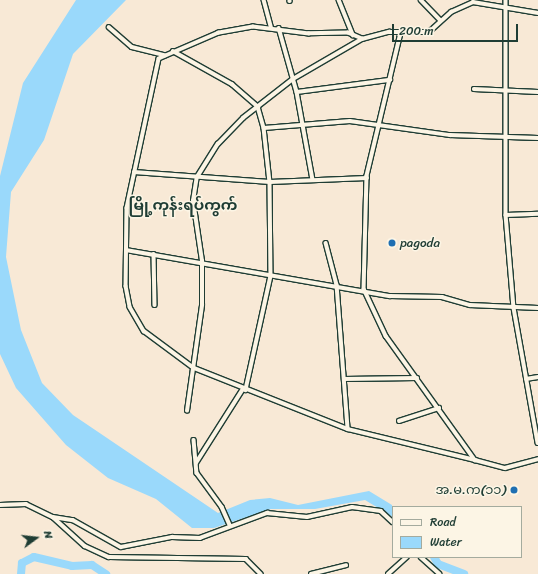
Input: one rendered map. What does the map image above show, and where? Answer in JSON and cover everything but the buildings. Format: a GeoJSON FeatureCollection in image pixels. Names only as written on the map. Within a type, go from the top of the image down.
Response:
{"type":"FeatureCollection","features":[{"type":"Feature","properties":{"kind":"street"},"geometry":{"type":"LineString","coordinates":[[264,0],[271,27]]}},
{"type":"Feature","properties":{"kind":"street"},"geometry":{"type":"LineString","coordinates":[[339,0],[353,35]]}},
{"type":"Feature","properties":{"kind":"street"},"geometry":{"type":"LineString","coordinates":[[421,0],[440,20]]}},
{"type":"Feature","properties":{"kind":"street"},"geometry":{"type":"LineString","coordinates":[[506,0],[508,140],[506,215],[514,308],[538,443]]}},
{"type":"Feature","properties":{"kind":"street"},"geometry":{"type":"LineString","coordinates":[[187,411],[202,305],[202,261],[193,201],[197,177],[218,144],[258,107],[293,79],[362,39],[389,32],[429,32],[440,20],[468,2],[506,6],[538,13]]}},
{"type":"Feature","properties":{"kind":"street"},"geometry":{"type":"LineString","coordinates":[[109,27],[132,47],[165,55]]}},
{"type":"Feature","properties":{"kind":"street"},"geometry":{"type":"LineString","coordinates":[[362,39],[353,35],[308,34],[271,27],[219,33],[173,51],[159,59],[134,172],[126,250],[129,300],[141,325],[171,354],[194,368],[244,389],[348,429],[505,468],[538,459]]}},
{"type":"Feature","properties":{"kind":"street"},"geometry":{"type":"LineString","coordinates":[[279,28],[297,92],[313,180]]}},
{"type":"Feature","properties":{"kind":"street"},"geometry":{"type":"LineString","coordinates":[[401,33],[366,178],[364,289],[386,336],[475,460]]}},
{"type":"Feature","properties":{"kind":"street"},"geometry":{"type":"LineString","coordinates":[[173,51],[232,84],[258,107],[264,128],[270,182],[271,276],[244,389],[196,463]]}},
{"type":"Feature","properties":{"kind":"street"},"geometry":{"type":"LineString","coordinates":[[297,92],[390,80]]}},
{"type":"Feature","properties":{"kind":"street"},"geometry":{"type":"LineString","coordinates":[[474,89],[538,92]]}},
{"type":"Feature","properties":{"kind":"street"},"geometry":{"type":"LineString","coordinates":[[264,128],[303,124],[379,124],[508,140],[538,138]]}},
{"type":"Feature","properties":{"kind":"street"},"geometry":{"type":"LineString","coordinates":[[134,172],[270,182],[366,178]]}},
{"type":"Feature","properties":{"kind":"street"},"geometry":{"type":"LineString","coordinates":[[506,215],[538,214]]}},
{"type":"Feature","properties":{"kind":"street"},"geometry":{"type":"LineString","coordinates":[[326,243],[337,285],[348,429]]}},
{"type":"Feature","properties":{"kind":"street"},"geometry":{"type":"LineString","coordinates":[[126,250],[202,261],[271,276],[364,289],[390,296],[442,297],[470,305],[538,308]]}},
{"type":"Feature","properties":{"kind":"street"},"geometry":{"type":"LineString","coordinates":[[154,254],[155,305]]}},
{"type":"Feature","properties":{"kind":"street"},"geometry":{"type":"LineString","coordinates":[[526,378],[538,377]]}},
{"type":"Feature","properties":{"kind":"street"},"geometry":{"type":"LineString","coordinates":[[344,379],[417,378]]}},
{"type":"Feature","properties":{"kind":"street"},"geometry":{"type":"LineString","coordinates":[[399,421],[439,408]]}},
{"type":"Feature","properties":{"kind":"street"},"geometry":{"type":"LineString","coordinates":[[194,440],[199,477],[224,510],[229,524]]}},
{"type":"Feature","properties":{"kind":"street"},"geometry":{"type":"LineString","coordinates":[[0,505],[26,504],[53,517],[78,522],[121,547],[172,537],[200,538],[229,524],[267,513],[307,517],[345,506],[374,509],[392,521]]}},
{"type":"Feature","properties":{"kind":"street"},"geometry":{"type":"LineString","coordinates":[[53,517],[85,546],[109,557],[246,559],[261,574]]}},
{"type":"Feature","properties":{"kind":"street"},"geometry":{"type":"LineString","coordinates":[[388,574],[407,558]]}},
{"type":"Feature","properties":{"kind":"street"},"geometry":{"type":"LineString","coordinates":[[422,558],[440,574]]}},
{"type":"Feature","properties":{"kind":"street"},"geometry":{"type":"LineString","coordinates":[[311,574],[346,565]]}},
{"type":"Feature","properties":{"kind":"water"},"geometry":{"type":"Polygon","coordinates":[[[76,0],[126,0],[73,54],[44,140],[11,192],[6,257],[21,330],[42,383],[73,415],[218,513],[250,500],[270,498],[298,505],[369,491],[392,505],[392,516],[365,500],[315,509],[271,509],[214,528],[192,528],[156,499],[108,478],[66,445],[16,388],[0,354],[0,176],[23,83],[76,0]]]}},
{"type":"Feature","properties":{"kind":"waterway"},"geometry":{"type":"LineString","coordinates":[[21,574],[22,563],[34,557],[72,566],[92,565],[106,574]]}},
{"type":"Feature","properties":{"kind":"waterway"},"geometry":{"type":"LineString","coordinates":[[435,558],[438,564],[464,574]]}},
{"type":"Feature","properties":{"kind":"place","name":"pagoda"},"geometry":{"type":"Point","coordinates":[392,243]}},
{"type":"Feature","properties":{"kind":"place","name":"အ.မ.က(၁၁)"},"geometry":{"type":"Point","coordinates":[514,490]}},
{"type":"Feature","properties":{"kind":"district","name":"မြို့ကုန်းရပ်ကွက်"},"geometry":{"type":"Point","coordinates":[183,206]}}]}
